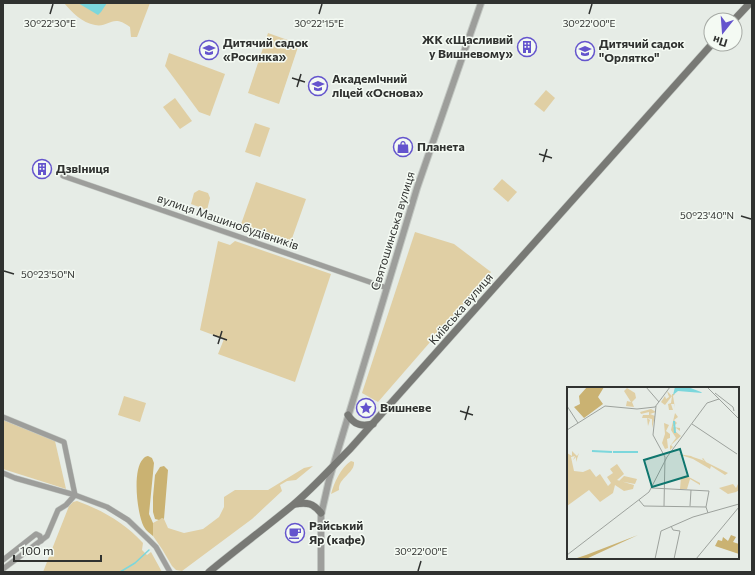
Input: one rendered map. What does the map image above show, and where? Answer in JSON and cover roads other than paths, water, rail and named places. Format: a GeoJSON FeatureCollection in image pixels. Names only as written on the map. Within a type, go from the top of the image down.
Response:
{"type":"FeatureCollection","features":[{"type":"Feature","properties":{"kind":"main road"},"geometry":{"type":"LineString","coordinates":[[742,12],[750,3]]}},
{"type":"Feature","properties":{"kind":"main road","name":"Київська вулиця"},"geometry":{"type":"LineString","coordinates":[[209,572],[248,539],[293,505],[333,466],[373,424],[705,52]]}},
{"type":"Feature","properties":{"kind":"main road"},"geometry":{"type":"LineString","coordinates":[[348,415],[356,424],[368,426],[373,424]]}},
{"type":"Feature","properties":{"kind":"main road"},"geometry":{"type":"LineString","coordinates":[[293,505],[303,503],[311,504],[321,513]]}},
{"type":"Feature","properties":{"kind":"street","name":"Святошинська вулиця"},"geometry":{"type":"LineString","coordinates":[[321,572],[321,513],[325,494],[406,226],[434,138],[481,3]]}},
{"type":"Feature","properties":{"kind":"street","name":"вулиця Машинобудівників"},"geometry":{"type":"LineString","coordinates":[[63,176],[387,288]]}},
{"type":"Feature","properties":{"kind":"street"},"geometry":{"type":"LineString","coordinates":[[3,417],[64,442],[76,496]]}},
{"type":"Feature","properties":{"kind":"street"},"geometry":{"type":"LineString","coordinates":[[3,473],[107,507],[128,520],[156,547],[170,572]]}},
{"type":"Feature","properties":{"kind":"street"},"geometry":{"type":"LineString","coordinates":[[3,569],[47,536],[58,510],[76,496]]}},
{"type":"Feature","properties":{"kind":"street"},"geometry":{"type":"LineString","coordinates":[[3,560],[36,534],[40,536],[41,541]]}},
{"type":"Feature","properties":{"kind":"water"},"geometry":{"type":"Polygon","coordinates":[[[78,3],[107,3],[98,15],[78,3]]]}},
{"type":"Feature","properties":{"kind":"waterway"},"geometry":{"type":"LineString","coordinates":[[120,572],[135,563],[149,550]]}},
{"type":"Feature","properties":{"kind":"place","name":"ЖК «Щасливий у Вишневому»"},"geometry":{"type":"Point","coordinates":[527,47]}},
{"type":"Feature","properties":{"kind":"place","name":"Дитячий садок «Росинка»"},"geometry":{"type":"Point","coordinates":[209,50]}},
{"type":"Feature","properties":{"kind":"place","name":"Дитячий садок \"Орлятко\""},"geometry":{"type":"Point","coordinates":[585,51]}},
{"type":"Feature","properties":{"kind":"place","name":"Академічний ліцей «Основа»"},"geometry":{"type":"Point","coordinates":[318,86]}},
{"type":"Feature","properties":{"kind":"place","name":"Планета"},"geometry":{"type":"Point","coordinates":[403,147]}},
{"type":"Feature","properties":{"kind":"place","name":"Дзвіниця"},"geometry":{"type":"Point","coordinates":[42,169]}},
{"type":"Feature","properties":{"kind":"place","name":"Вишневе"},"geometry":{"type":"Point","coordinates":[366,408]}},
{"type":"Feature","properties":{"kind":"place","name":"Райський Яр (кафе)"},"geometry":{"type":"Point","coordinates":[295,533]}}]}
